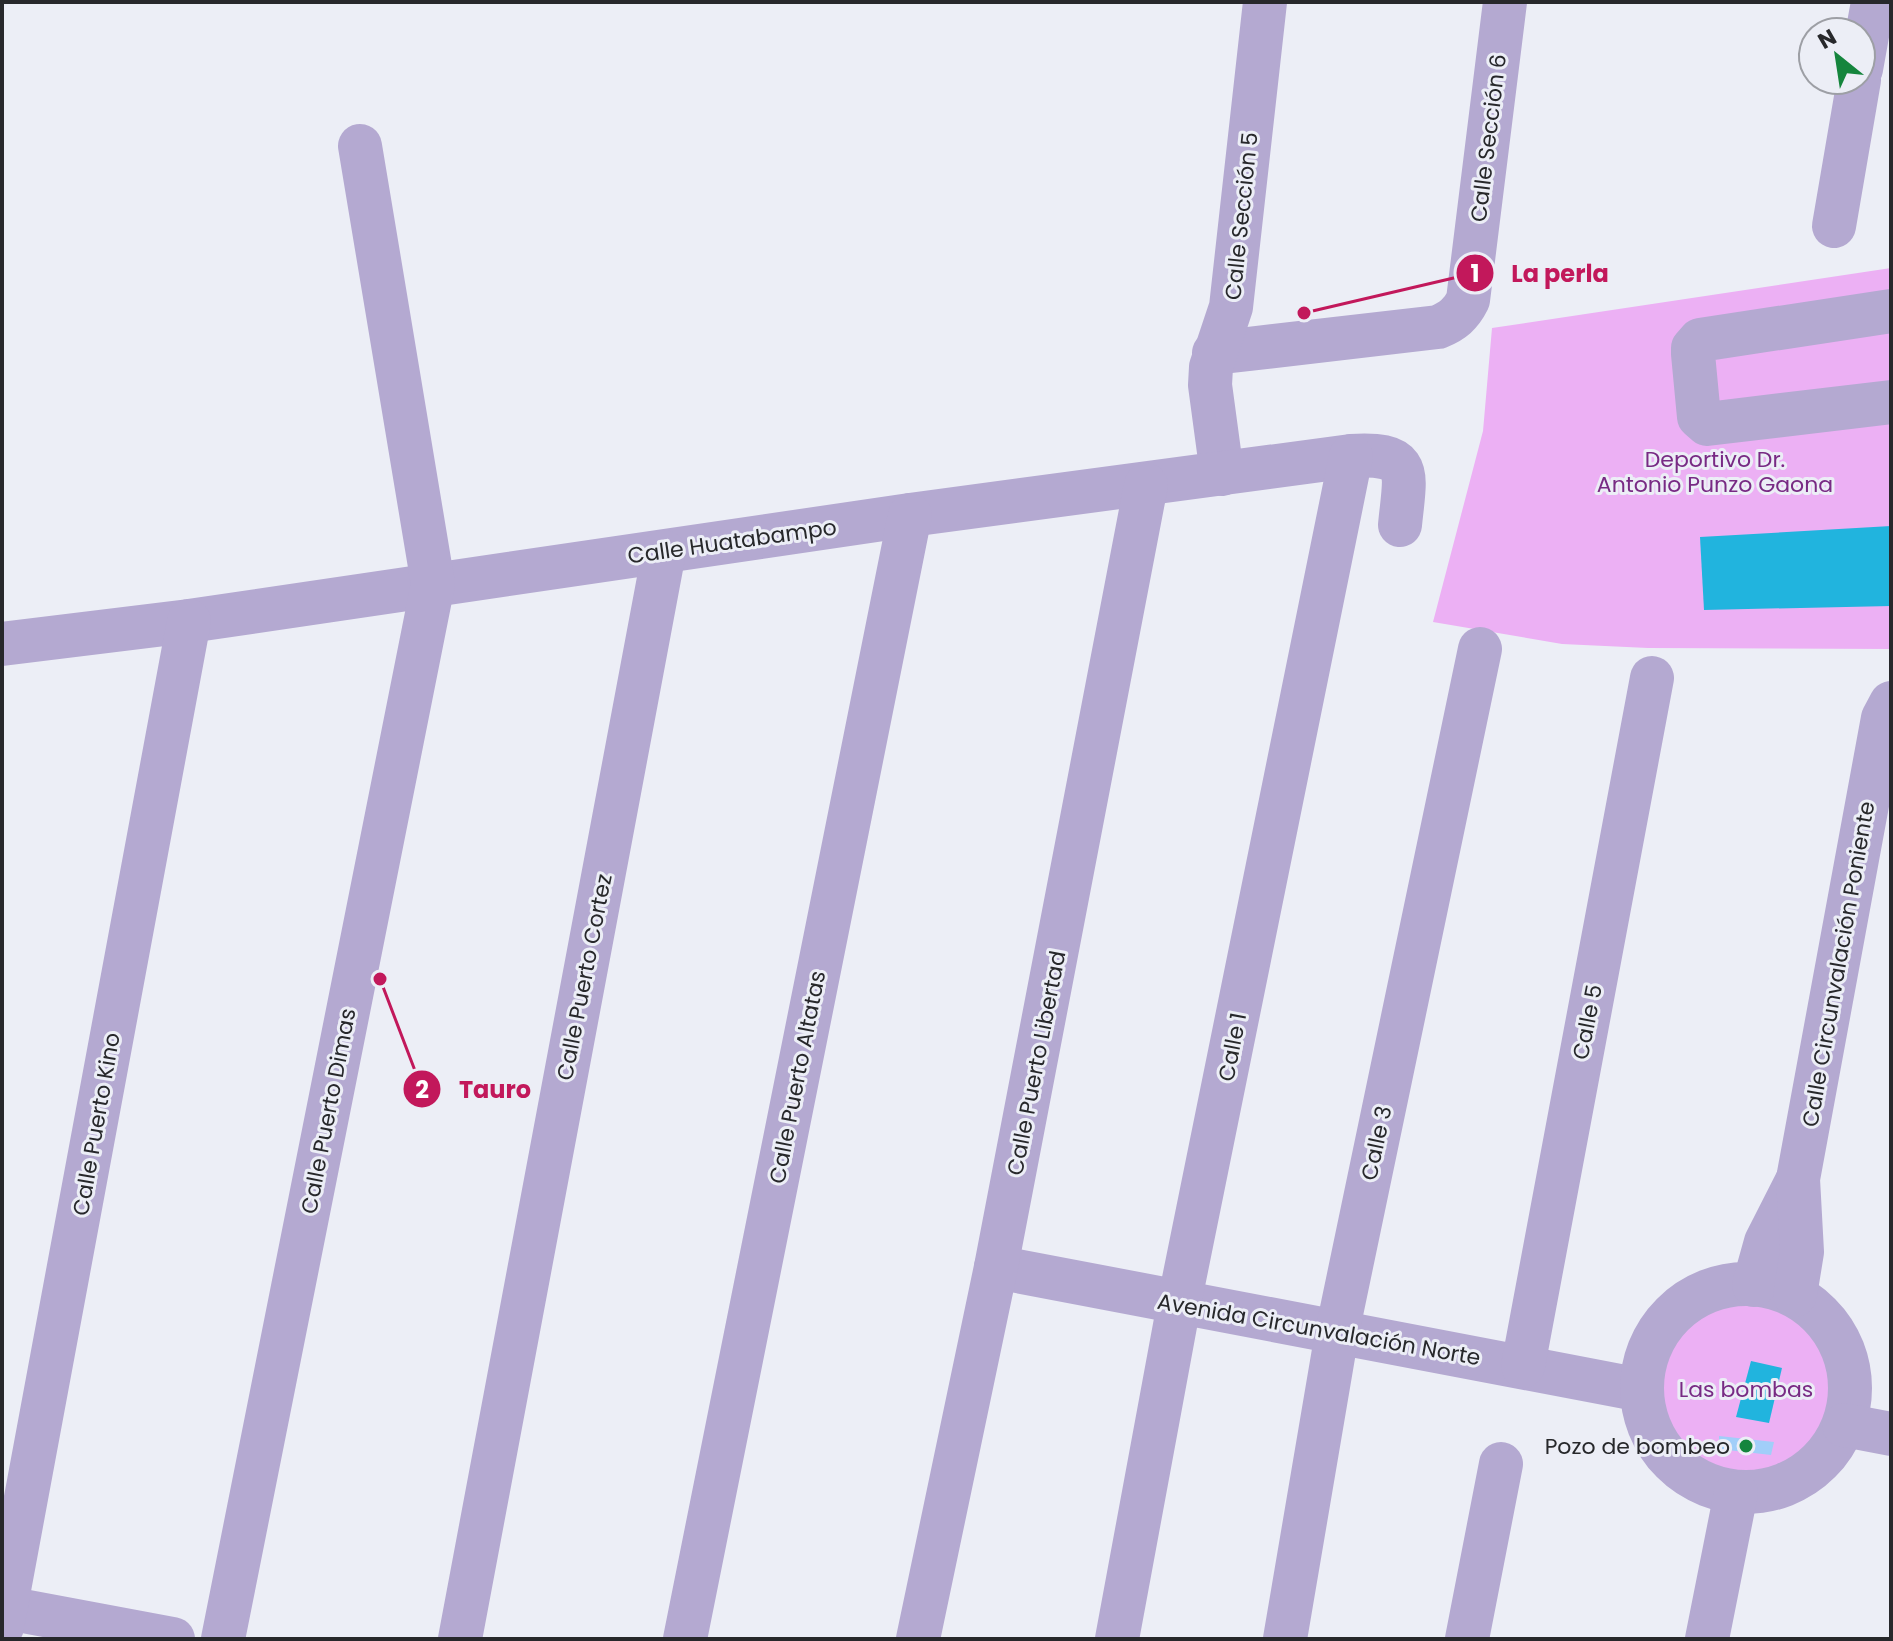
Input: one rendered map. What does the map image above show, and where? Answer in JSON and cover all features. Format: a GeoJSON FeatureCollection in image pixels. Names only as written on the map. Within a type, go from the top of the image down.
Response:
{"type":"FeatureCollection","features":[{"type":"Feature","properties":{"kind":"street","name":"Calle Sección 5"},"geometry":{"type":"LineString","coordinates":[[1222,474],[1210,385],[1211,367],[1231,307],[1265,2]]}},
{"type":"Feature","properties":{"kind":"street","name":"Calle Sección 6"},"geometry":{"type":"LineString","coordinates":[[1214,353],[1438,327],[1456,318],[1468,300],[1505,2]]}},
{"type":"Feature","properties":{"kind":"street"},"geometry":{"type":"LineString","coordinates":[[1834,226],[1856,96]]}},
{"type":"Feature","properties":{"kind":"street"},"geometry":{"type":"LineString","coordinates":[[360,146],[433,584]]}},
{"type":"Feature","properties":{"kind":"street"},"geometry":{"type":"LineString","coordinates":[[1891,311],[1700,340],[1693,348],[1693,354],[1699,417],[1707,424],[1891,402]]}},
{"type":"Feature","properties":{"kind":"street","name":"Calle Huatabampo"},"geometry":{"type":"LineString","coordinates":[[2,644],[189,621],[910,515],[1351,456],[1380,454],[1398,463],[1404,483],[1400,525]]}},
{"type":"Feature","properties":{"kind":"street","name":"Calle 1"},"geometry":{"type":"LineString","coordinates":[[1117,1639],[1179,1304],[1351,456]]}},
{"type":"Feature","properties":{"kind":"street","name":"Calle Puerto Libertad"},"geometry":{"type":"LineString","coordinates":[[918,1639],[996,1267],[1146,485]]}},
{"type":"Feature","properties":{"kind":"street","name":"Calle Puerto Altatas"},"geometry":{"type":"LineString","coordinates":[[685,1639],[910,515]]}},
{"type":"Feature","properties":{"kind":"street","name":"Calle Puerto Cortez"},"geometry":{"type":"LineString","coordinates":[[460,1639],[664,552]]}},
{"type":"Feature","properties":{"kind":"street","name":"Calle Puerto Dimas"},"geometry":{"type":"LineString","coordinates":[[223,1639],[433,584]]}},
{"type":"Feature","properties":{"kind":"street","name":"Calle Puerto Kino"},"geometry":{"type":"LineString","coordinates":[[3,1614],[189,621]]}},
{"type":"Feature","properties":{"kind":"street","name":"Calle 3"},"geometry":{"type":"LineString","coordinates":[[1285,1639],[1337,1333],[1480,649]]}},
{"type":"Feature","properties":{"kind":"street","name":"Calle 5"},"geometry":{"type":"LineString","coordinates":[[1523,1366],[1652,678]]}},
{"type":"Feature","properties":{"kind":"street","name":"Calle Circunvalación Poniente"},"geometry":{"type":"LineString","coordinates":[[1775,1290],[1802,1252],[1798,1179],[1883,718],[1891,703]]}},
{"type":"Feature","properties":{"kind":"street","name":"Avenida Circunvalación Norte"},"geometry":{"type":"LineString","coordinates":[[996,1267],[1641,1390]]}},
{"type":"Feature","properties":{"kind":"street"},"geometry":{"type":"LineString","coordinates":[[1726,1285],[1775,1290],[1823,1316],[1843,1345],[1851,1380],[1844,1425],[1832,1448],[1806,1474],[1772,1490],[1736,1493],[1699,1482],[1669,1459],[1649,1427],[1641,1390],[1647,1354],[1665,1323],[1692,1299],[1726,1285]]}},
{"type":"Feature","properties":{"kind":"street"},"geometry":{"type":"LineString","coordinates":[[1844,1425],[1891,1434]]}},
{"type":"Feature","properties":{"kind":"street"},"geometry":{"type":"LineString","coordinates":[[1467,1639],[1501,1464]]}},
{"type":"Feature","properties":{"kind":"street"},"geometry":{"type":"LineString","coordinates":[[1707,1639],[1736,1493]]}},
{"type":"Feature","properties":{"kind":"street"},"geometry":{"type":"LineString","coordinates":[[3,1614],[173,1639]]}},
{"type":"Feature","properties":{"kind":"green space","name":"Deportivo Dr. Antonio Punzo Gaona"},"geometry":{"type":"Polygon","coordinates":[[[1891,268],[1891,649],[1648,648],[1562,644],[1433,622],[1483,431],[1492,328],[1891,268]]]}},
{"type":"Feature","properties":{"kind":"green space","name":"Las bombas"},"geometry":{"type":"Polygon","coordinates":[[[1746,1284],[1786,1292],[1819,1315],[1842,1348],[1850,1388],[1842,1428],[1819,1461],[1786,1484],[1746,1492],[1706,1484],[1673,1461],[1650,1428],[1642,1388],[1650,1348],[1673,1315],[1706,1292],[1746,1284]]]}},
{"type":"Feature","properties":{"kind":"water"},"geometry":{"type":"Polygon","coordinates":[[[1891,526],[1891,606],[1704,610],[1700,537],[1891,526]]]}},
{"type":"Feature","properties":{"kind":"water"},"geometry":{"type":"Polygon","coordinates":[[[1751,1361],[1782,1368],[1769,1423],[1736,1417],[1751,1361]]]}},
{"type":"Feature","properties":{"kind":"building","name":"Pozo de bombeo"},"geometry":{"type":"Polygon","coordinates":[[[1719,1436],[1774,1442],[1771,1455],[1719,1449],[1719,1436]]]}},
{"type":"Feature","properties":{"kind":"place","name":"La perla"},"geometry":{"type":"Point","coordinates":[1304,313]}},
{"type":"Feature","properties":{"kind":"place","name":"Tauro"},"geometry":{"type":"Point","coordinates":[380,979]}},
{"type":"Feature","properties":{"kind":"place","name":"Pozo de bombeo"},"geometry":{"type":"Point","coordinates":[1746,1446]}}]}
